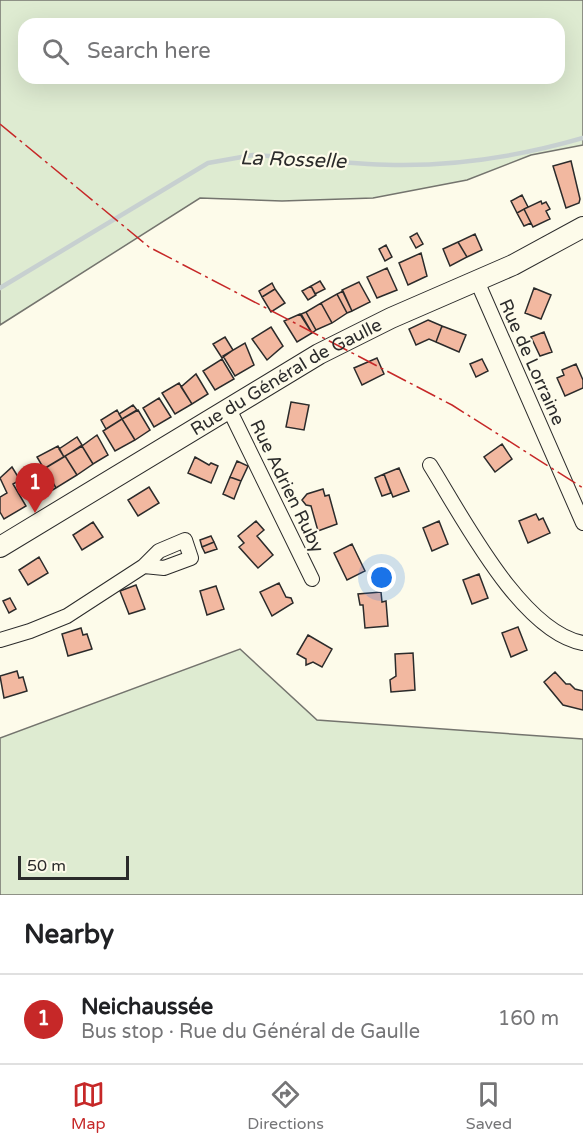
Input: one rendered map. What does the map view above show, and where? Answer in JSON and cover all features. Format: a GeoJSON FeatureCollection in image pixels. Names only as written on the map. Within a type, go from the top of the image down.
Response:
{"type":"FeatureCollection","features":[{"type":"Feature","properties":{"kind":"main road","name":"Rue du Général de Gaulle"},"geometry":{"type":"LineString","coordinates":[[0,547],[319,354],[391,318],[477,281],[583,227]]}},
{"type":"Feature","properties":{"kind":"street","name":"Rue de Lorraine"},"geometry":{"type":"LineString","coordinates":[[477,281],[583,523]]}},
{"type":"Feature","properties":{"kind":"street","name":"Rue Adrien Ruby"},"geometry":{"type":"LineString","coordinates":[[229,409],[312,579]]}},
{"type":"Feature","properties":{"kind":"street"},"geometry":{"type":"LineString","coordinates":[[430,465],[513,594],[546,626],[583,643]]}},
{"type":"Feature","properties":{"kind":"street"},"geometry":{"type":"LineString","coordinates":[[0,640],[67,616],[144,566]]}},
{"type":"Feature","properties":{"kind":"green space"},"geometry":{"type":"Polygon","coordinates":[[[0,0],[583,0],[583,145],[531,155],[467,180],[373,198],[282,201],[200,198],[0,325],[0,0]]]}},
{"type":"Feature","properties":{"kind":"green space"},"geometry":{"type":"Polygon","coordinates":[[[240,649],[317,720],[583,739],[583,895],[0,895],[0,738],[240,649]]]}},
{"type":"Feature","properties":{"kind":"building"},"geometry":{"type":"Polygon","coordinates":[[[571,161],[580,199],[579,203],[566,208],[553,166],[571,161]]]}},
{"type":"Feature","properties":{"kind":"building"},"geometry":{"type":"Polygon","coordinates":[[[522,195],[528,207],[517,213],[511,201],[522,195]]]}},
{"type":"Feature","properties":{"kind":"building"},"geometry":{"type":"Polygon","coordinates":[[[541,201],[542,204],[546,202],[550,209],[546,211],[550,219],[533,227],[524,209],[541,201]]]}},
{"type":"Feature","properties":{"kind":"building"},"geometry":{"type":"Polygon","coordinates":[[[524,209],[531,223],[524,226],[517,213],[524,209]]]}},
{"type":"Feature","properties":{"kind":"building"},"geometry":{"type":"Polygon","coordinates":[[[417,233],[423,244],[416,248],[410,237],[417,233]]]}},
{"type":"Feature","properties":{"kind":"building"},"geometry":{"type":"Polygon","coordinates":[[[475,234],[482,250],[467,257],[458,242],[475,234]]]}},
{"type":"Feature","properties":{"kind":"building"},"geometry":{"type":"Polygon","coordinates":[[[458,242],[467,257],[450,266],[443,249],[458,242]]]}},
{"type":"Feature","properties":{"kind":"building"},"geometry":{"type":"Polygon","coordinates":[[[386,245],[392,257],[385,261],[379,249],[386,245]]]}},
{"type":"Feature","properties":{"kind":"building"},"geometry":{"type":"Polygon","coordinates":[[[421,253],[427,276],[408,285],[399,263],[421,253]]]}},
{"type":"Feature","properties":{"kind":"building"},"geometry":{"type":"Polygon","coordinates":[[[387,268],[397,290],[377,298],[367,277],[387,268]]]}},
{"type":"Feature","properties":{"kind":"building"},"geometry":{"type":"Polygon","coordinates":[[[320,281],[325,289],[315,294],[311,286],[320,281]]]}},
{"type":"Feature","properties":{"kind":"building"},"geometry":{"type":"Polygon","coordinates":[[[359,282],[370,302],[352,311],[342,290],[359,282]]]}},
{"type":"Feature","properties":{"kind":"building"},"geometry":{"type":"Polygon","coordinates":[[[272,283],[275,289],[262,297],[259,291],[272,283]]]}},
{"type":"Feature","properties":{"kind":"building"},"geometry":{"type":"Polygon","coordinates":[[[311,286],[316,295],[308,300],[302,291],[311,286]]]}},
{"type":"Feature","properties":{"kind":"building"},"geometry":{"type":"Polygon","coordinates":[[[534,288],[551,295],[541,319],[525,313],[534,288]]]}},
{"type":"Feature","properties":{"kind":"building"},"geometry":{"type":"Polygon","coordinates":[[[275,289],[285,303],[271,312],[262,297],[275,289]]]}},
{"type":"Feature","properties":{"kind":"building"},"geometry":{"type":"Polygon","coordinates":[[[343,291],[352,311],[347,313],[337,294],[343,291]]]}},
{"type":"Feature","properties":{"kind":"building"},"geometry":{"type":"Polygon","coordinates":[[[337,294],[347,313],[332,323],[321,303],[337,294]]]}},
{"type":"Feature","properties":{"kind":"building"},"geometry":{"type":"Polygon","coordinates":[[[321,303],[332,323],[316,330],[306,312],[321,303]]]}},
{"type":"Feature","properties":{"kind":"building"},"geometry":{"type":"Polygon","coordinates":[[[306,312],[316,330],[312,333],[301,314],[306,312]]]}},
{"type":"Feature","properties":{"kind":"building"},"geometry":{"type":"Polygon","coordinates":[[[300,314],[312,333],[297,342],[284,321],[300,314]]]}},
{"type":"Feature","properties":{"kind":"building"},"geometry":{"type":"Polygon","coordinates":[[[428,320],[442,326],[436,342],[429,339],[416,345],[409,329],[428,320]]]}},
{"type":"Feature","properties":{"kind":"building"},"geometry":{"type":"Polygon","coordinates":[[[442,326],[466,335],[459,352],[436,342],[442,326]]]}},
{"type":"Feature","properties":{"kind":"building"},"geometry":{"type":"Polygon","coordinates":[[[271,327],[283,346],[267,360],[252,339],[271,327]]]}},
{"type":"Feature","properties":{"kind":"building"},"geometry":{"type":"Polygon","coordinates":[[[544,332],[552,352],[540,356],[531,337],[544,332]]]}},
{"type":"Feature","properties":{"kind":"building"},"geometry":{"type":"Polygon","coordinates":[[[225,337],[233,350],[222,358],[213,344],[225,337]]]}},
{"type":"Feature","properties":{"kind":"building"},"geometry":{"type":"Polygon","coordinates":[[[245,343],[254,365],[235,376],[223,356],[245,343]]]}},
{"type":"Feature","properties":{"kind":"building"},"geometry":{"type":"Polygon","coordinates":[[[377,358],[384,374],[362,385],[354,368],[377,358]]]}},
{"type":"Feature","properties":{"kind":"building"},"geometry":{"type":"Polygon","coordinates":[[[222,359],[234,379],[215,390],[203,371],[222,359]]]}},
{"type":"Feature","properties":{"kind":"building"},"geometry":{"type":"Polygon","coordinates":[[[482,359],[488,371],[476,377],[470,364],[482,359]]]}},
{"type":"Feature","properties":{"kind":"building"},"geometry":{"type":"Polygon","coordinates":[[[576,364],[583,380],[583,388],[565,396],[557,378],[564,375],[562,370],[576,364]]]}},
{"type":"Feature","properties":{"kind":"building"},"geometry":{"type":"Polygon","coordinates":[[[196,374],[208,394],[192,404],[181,387],[196,374]]]}},
{"type":"Feature","properties":{"kind":"building"},"geometry":{"type":"Polygon","coordinates":[[[179,383],[192,404],[175,414],[162,393],[179,383]]]}},
{"type":"Feature","properties":{"kind":"building"},"geometry":{"type":"Polygon","coordinates":[[[159,398],[171,417],[154,427],[143,408],[159,398]]]}},
{"type":"Feature","properties":{"kind":"building"},"geometry":{"type":"Polygon","coordinates":[[[291,402],[309,405],[304,430],[286,427],[291,402]]]}},
{"type":"Feature","properties":{"kind":"building"},"geometry":{"type":"Polygon","coordinates":[[[133,405],[137,410],[122,419],[119,414],[133,405]]]}},
{"type":"Feature","properties":{"kind":"building"},"geometry":{"type":"Polygon","coordinates":[[[117,410],[122,419],[106,429],[101,420],[117,410]]]}},
{"type":"Feature","properties":{"kind":"building"},"geometry":{"type":"Polygon","coordinates":[[[138,410],[150,430],[135,440],[122,419],[138,410]]]}},
{"type":"Feature","properties":{"kind":"building"},"geometry":{"type":"Polygon","coordinates":[[[122,419],[135,440],[115,451],[103,431],[122,419]]]}},
{"type":"Feature","properties":{"kind":"building"},"geometry":{"type":"Polygon","coordinates":[[[97,435],[108,455],[93,464],[82,446],[97,435]]]}},
{"type":"Feature","properties":{"kind":"building"},"geometry":{"type":"Polygon","coordinates":[[[77,437],[82,445],[64,457],[59,449],[77,437]]]}},
{"type":"Feature","properties":{"kind":"building"},"geometry":{"type":"Polygon","coordinates":[[[502,444],[512,459],[495,472],[484,457],[502,444]]]}},
{"type":"Feature","properties":{"kind":"building"},"geometry":{"type":"Polygon","coordinates":[[[58,446],[64,457],[44,469],[37,457],[58,446]]]}},
{"type":"Feature","properties":{"kind":"building"},"geometry":{"type":"Polygon","coordinates":[[[82,446],[93,464],[77,475],[65,456],[82,446]]]}},
{"type":"Feature","properties":{"kind":"building"},"geometry":{"type":"Polygon","coordinates":[[[65,456],[77,475],[56,488],[45,468],[65,456]]]}},
{"type":"Feature","properties":{"kind":"building"},"geometry":{"type":"Polygon","coordinates":[[[195,457],[209,465],[211,463],[218,466],[211,483],[188,473],[195,457]]]}},
{"type":"Feature","properties":{"kind":"building"},"geometry":{"type":"Polygon","coordinates":[[[237,461],[248,466],[241,481],[230,477],[237,461]]]}},
{"type":"Feature","properties":{"kind":"building"},"geometry":{"type":"Polygon","coordinates":[[[12,467],[20,480],[13,484],[26,506],[4,519],[0,512],[0,497],[7,493],[0,478],[12,467]]]}},
{"type":"Feature","properties":{"kind":"building"},"geometry":{"type":"Polygon","coordinates":[[[45,468],[56,488],[36,500],[25,481],[45,468]]]}},
{"type":"Feature","properties":{"kind":"building"},"geometry":{"type":"Polygon","coordinates":[[[399,468],[409,491],[393,497],[384,474],[399,468]]]}},
{"type":"Feature","properties":{"kind":"building"},"geometry":{"type":"Polygon","coordinates":[[[384,474],[391,493],[382,496],[375,478],[384,474]]]}},
{"type":"Feature","properties":{"kind":"building"},"geometry":{"type":"Polygon","coordinates":[[[230,477],[241,481],[234,499],[223,494],[230,477]]]}},
{"type":"Feature","properties":{"kind":"building"},"geometry":{"type":"Polygon","coordinates":[[[149,487],[159,503],[138,516],[128,500],[149,487]]]}},
{"type":"Feature","properties":{"kind":"building"},"geometry":{"type":"Polygon","coordinates":[[[323,489],[325,496],[329,495],[337,524],[318,531],[311,506],[306,505],[302,500],[307,494],[323,489]]]}},
{"type":"Feature","properties":{"kind":"building"},"geometry":{"type":"Polygon","coordinates":[[[536,514],[539,520],[543,518],[550,533],[528,543],[519,521],[536,514]]]}},
{"type":"Feature","properties":{"kind":"building"},"geometry":{"type":"Polygon","coordinates":[[[256,521],[264,530],[257,536],[273,555],[258,568],[239,547],[244,543],[238,536],[256,521]]]}},
{"type":"Feature","properties":{"kind":"building"},"geometry":{"type":"Polygon","coordinates":[[[439,521],[448,544],[432,551],[423,528],[439,521]]]}},
{"type":"Feature","properties":{"kind":"building"},"geometry":{"type":"Polygon","coordinates":[[[93,522],[103,537],[82,550],[73,535],[93,522]]]}},
{"type":"Feature","properties":{"kind":"building"},"geometry":{"type":"Polygon","coordinates":[[[211,536],[214,542],[202,547],[200,540],[211,536]]]}},
{"type":"Feature","properties":{"kind":"building"},"geometry":{"type":"Polygon","coordinates":[[[214,542],[217,549],[205,553],[202,547],[214,542]]]}},
{"type":"Feature","properties":{"kind":"building"},"geometry":{"type":"Polygon","coordinates":[[[352,544],[365,571],[347,580],[334,553],[352,544]]]}},
{"type":"Feature","properties":{"kind":"building"},"geometry":{"type":"Polygon","coordinates":[[[39,557],[48,573],[28,585],[19,570],[39,557]]]}},
{"type":"Feature","properties":{"kind":"building"},"geometry":{"type":"Polygon","coordinates":[[[479,574],[488,598],[472,604],[463,580],[479,574]]]}},
{"type":"Feature","properties":{"kind":"building"},"geometry":{"type":"Polygon","coordinates":[[[279,583],[286,597],[291,598],[293,603],[272,616],[260,592],[279,583]]]}},
{"type":"Feature","properties":{"kind":"building"},"geometry":{"type":"Polygon","coordinates":[[[136,585],[145,609],[129,614],[120,591],[136,585]]]}},
{"type":"Feature","properties":{"kind":"building"},"geometry":{"type":"Polygon","coordinates":[[[216,586],[224,609],[207,615],[200,591],[216,586]]]}},
{"type":"Feature","properties":{"kind":"building"},"geometry":{"type":"Polygon","coordinates":[[[381,592],[382,602],[386,601],[388,626],[365,628],[363,605],[360,605],[358,594],[381,592]]]}},
{"type":"Feature","properties":{"kind":"building"},"geometry":{"type":"Polygon","coordinates":[[[10,598],[16,609],[9,613],[3,601],[10,598]]]}},
{"type":"Feature","properties":{"kind":"building"},"geometry":{"type":"Polygon","coordinates":[[[518,627],[527,650],[511,657],[502,633],[518,627]]]}},
{"type":"Feature","properties":{"kind":"building"},"geometry":{"type":"Polygon","coordinates":[[[81,628],[83,635],[87,634],[92,649],[68,656],[62,634],[81,628]]]}},
{"type":"Feature","properties":{"kind":"building"},"geometry":{"type":"Polygon","coordinates":[[[308,635],[332,649],[322,667],[313,662],[306,665],[306,659],[297,654],[308,635]]]}},
{"type":"Feature","properties":{"kind":"building"},"geometry":{"type":"Polygon","coordinates":[[[413,653],[415,690],[391,692],[390,680],[396,676],[395,654],[413,653]]]}},
{"type":"Feature","properties":{"kind":"building"},"geometry":{"type":"Polygon","coordinates":[[[17,671],[19,678],[23,677],[27,691],[4,698],[0,676],[17,671]]]}},
{"type":"Feature","properties":{"kind":"building"},"geometry":{"type":"Polygon","coordinates":[[[555,672],[566,684],[583,691],[583,710],[563,705],[544,682],[555,672]]]}},
{"type":"Feature","properties":{"kind":"waterway","name":"La Rosselle"},"geometry":{"type":"LineString","coordinates":[[0,288],[208,163],[253,155],[376,164],[442,164],[513,155],[583,138]]}},
{"type":"Feature","properties":{"kind":"power"},"geometry":{"type":"LineString","coordinates":[[0,124],[149,247],[452,405],[583,488]]}},
{"type":"Feature","properties":{"kind":"place","name":"Neichaussée"},"geometry":{"type":"Point","coordinates":[35,513]}}]}
